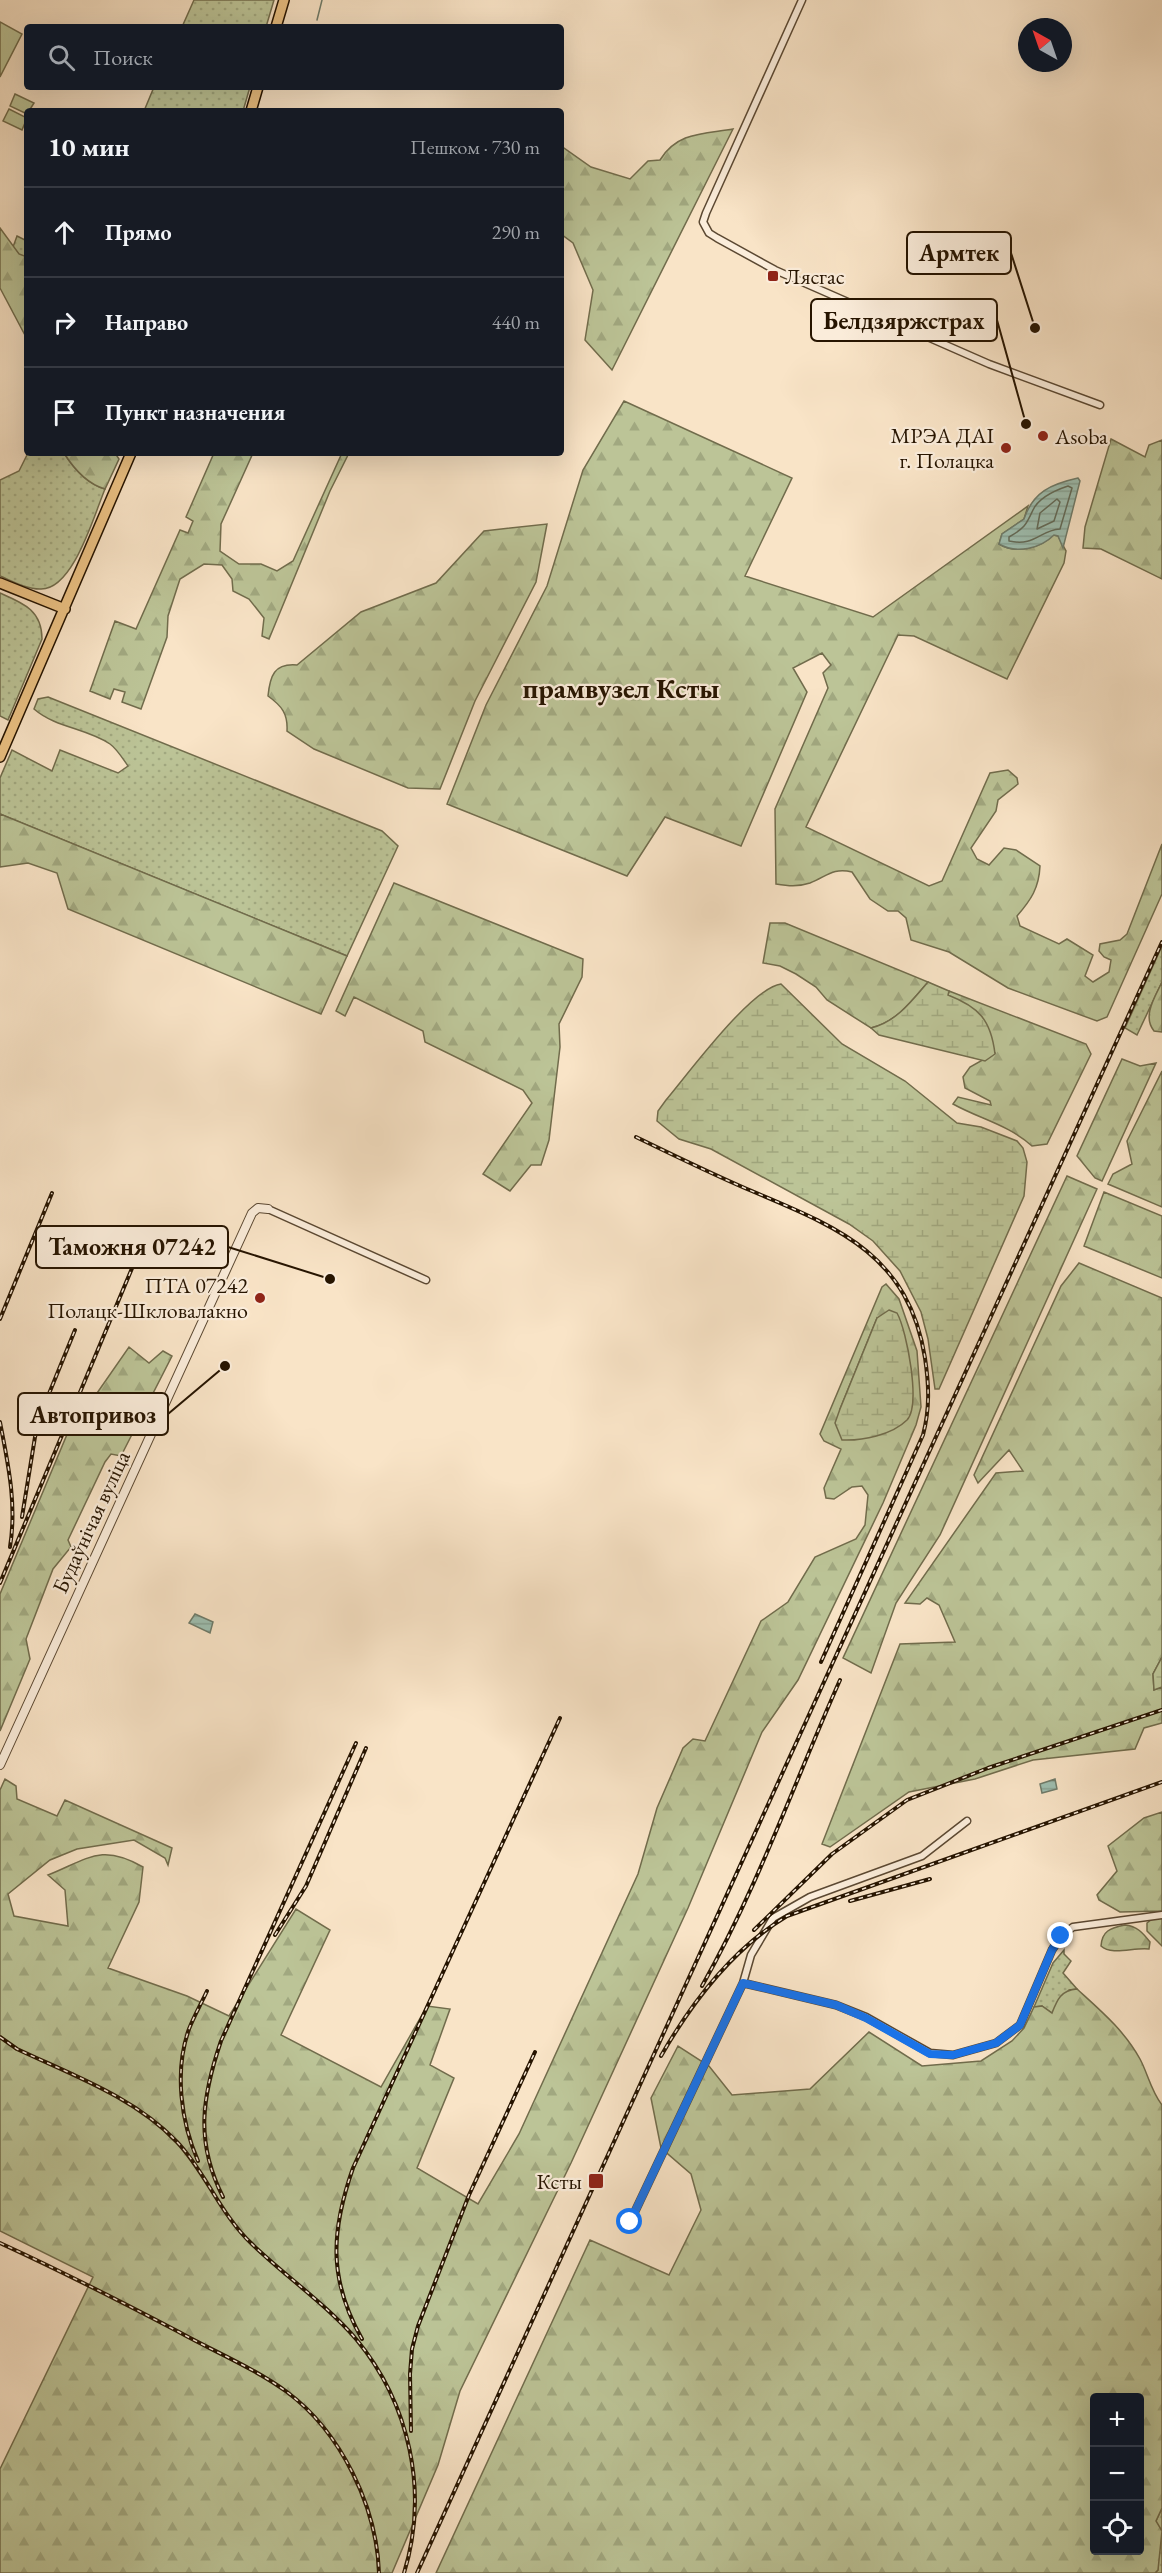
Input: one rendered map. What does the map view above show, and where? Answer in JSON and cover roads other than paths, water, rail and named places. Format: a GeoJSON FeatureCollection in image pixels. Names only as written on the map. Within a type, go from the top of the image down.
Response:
{"type":"FeatureCollection","features":[{"type":"Feature","properties":{"kind":"main road"},"geometry":{"type":"LineString","coordinates":[[277,24],[284,0]]}},
{"type":"Feature","properties":{"kind":"main road"},"geometry":{"type":"LineString","coordinates":[[253,108],[257,90]]}},
{"type":"Feature","properties":{"kind":"main road"},"geometry":{"type":"LineString","coordinates":[[0,757],[130,456]]}},
{"type":"Feature","properties":{"kind":"main road"},"geometry":{"type":"LineString","coordinates":[[0,583],[65,609]]}},
{"type":"Feature","properties":{"kind":"street"},"geometry":{"type":"LineString","coordinates":[[802,0],[703,222],[709,233],[775,270],[989,364],[1100,405]]}},
{"type":"Feature","properties":{"kind":"street","name":"Будаўнічая вуліца"},"geometry":{"type":"LineString","coordinates":[[0,1765],[252,1213],[258,1208],[268,1209]]}},
{"type":"Feature","properties":{"kind":"street"},"geometry":{"type":"LineString","coordinates":[[268,1209],[426,1280]]}},
{"type":"Feature","properties":{"kind":"street"},"geometry":{"type":"LineString","coordinates":[[630,2222],[743,1983],[751,1955],[773,1918],[810,1897],[922,1856],[967,1821]]}},
{"type":"Feature","properties":{"kind":"street"},"geometry":{"type":"LineString","coordinates":[[743,1983],[836,2005],[866,2018],[930,2054],[953,2055],[996,2043],[1020,2025],[1052,1950],[1061,1936],[1073,1927],[1162,1915]]}},
{"type":"Feature","properties":{"kind":"water"},"geometry":{"type":"Polygon","coordinates":[[[1078,478],[1080,481],[1063,548],[1058,536],[1054,535],[1035,547],[1013,549],[999,544],[1002,534],[1024,519],[1032,502],[1038,496],[1051,486],[1078,478]]]}},
{"type":"Feature","properties":{"kind":"water"},"geometry":{"type":"Polygon","coordinates":[[[195,1614],[213,1622],[210,1633],[189,1623],[195,1614]]]}},
{"type":"Feature","properties":{"kind":"water"},"geometry":{"type":"Polygon","coordinates":[[[1055,1779],[1057,1789],[1042,1793],[1040,1784],[1055,1779]]]}},
{"type":"Feature","properties":{"kind":"waterway"},"geometry":{"type":"LineString","coordinates":[[317,20],[322,0]]}},
{"type":"Feature","properties":{"kind":"railway"},"geometry":{"type":"LineString","coordinates":[[417,2573],[1162,942]]}},
{"type":"Feature","properties":{"kind":"railway"},"geometry":{"type":"LineString","coordinates":[[636,1137],[837,1231],[862,1248],[884,1268],[902,1292],[916,1322],[925,1358],[928,1387],[928,1406],[923,1435],[821,1662]]}},
{"type":"Feature","properties":{"kind":"railway"},"geometry":{"type":"LineString","coordinates":[[0,1319],[52,1193]]}},
{"type":"Feature","properties":{"kind":"railway"},"geometry":{"type":"LineString","coordinates":[[0,1583],[138,1254]]}},
{"type":"Feature","properties":{"kind":"railway"},"geometry":{"type":"LineString","coordinates":[[22,1517],[35,1437],[46,1401],[75,1330]]}},
{"type":"Feature","properties":{"kind":"railway"},"geometry":{"type":"LineString","coordinates":[[0,1422],[12,1500],[10,1547]]}},
{"type":"Feature","properties":{"kind":"railway"},"geometry":{"type":"LineString","coordinates":[[702,1986],[758,1873],[840,1680]]}},
{"type":"Feature","properties":{"kind":"railway"},"geometry":{"type":"LineString","coordinates":[[754,1930],[832,1854],[907,1800],[988,1768],[1162,1710]]}},
{"type":"Feature","properties":{"kind":"railway"},"geometry":{"type":"LineString","coordinates":[[362,2339],[343,2296],[336,2255],[340,2213],[353,2168],[560,1718]]}},
{"type":"Feature","properties":{"kind":"railway"},"geometry":{"type":"LineString","coordinates":[[223,2197],[214,2177],[205,2138],[206,2100],[214,2062],[221,2041],[356,1743]]}},
{"type":"Feature","properties":{"kind":"railway"},"geometry":{"type":"LineString","coordinates":[[275,1935],[306,1886],[366,1748]]}},
{"type":"Feature","properties":{"kind":"railway"},"geometry":{"type":"LineString","coordinates":[[661,2056],[686,2016],[715,1978],[748,1944],[787,1916],[1162,1782]]}},
{"type":"Feature","properties":{"kind":"railway"},"geometry":{"type":"LineString","coordinates":[[850,1901],[930,1879]]}},
{"type":"Feature","properties":{"kind":"railway"},"geometry":{"type":"LineString","coordinates":[[198,2161],[187,2130],[181,2079],[184,2045],[207,1991]]}},
{"type":"Feature","properties":{"kind":"railway"},"geometry":{"type":"LineString","coordinates":[[0,2037],[17,2049],[102,2088],[142,2112],[160,2126],[187,2153],[241,2232],[264,2256],[345,2326],[375,2364],[402,2420],[410,2450],[415,2511],[404,2573]]}},
{"type":"Feature","properties":{"kind":"railway"},"geometry":{"type":"LineString","coordinates":[[411,2431],[410,2374],[412,2349],[418,2326],[469,2195],[535,2052]]}},
{"type":"Feature","properties":{"kind":"railway"},"geometry":{"type":"LineString","coordinates":[[0,2243],[90,2286],[248,2368],[287,2392],[324,2428],[353,2473],[371,2522],[377,2548],[379,2573]]}},
{"type":"Feature","properties":{"kind":"place","name":"Лясгас"},"geometry":{"type":"Point","coordinates":[773,276]}},
{"type":"Feature","properties":{"kind":"place","name":"Армтек"},"geometry":{"type":"Point","coordinates":[1035,328]}},
{"type":"Feature","properties":{"kind":"place","name":"Белдзяржстрах"},"geometry":{"type":"Point","coordinates":[1026,424]}},
{"type":"Feature","properties":{"kind":"place","name":"Asoba"},"geometry":{"type":"Point","coordinates":[1043,436]}},
{"type":"Feature","properties":{"kind":"place","name":"МРЭА ДАІ г. Полацка"},"geometry":{"type":"Point","coordinates":[1006,448]}},
{"type":"Feature","properties":{"kind":"place","name":"Таможня 07242"},"geometry":{"type":"Point","coordinates":[330,1279]}},
{"type":"Feature","properties":{"kind":"place","name":"ПТА 07242 Полацк-Шкловалакно"},"geometry":{"type":"Point","coordinates":[260,1298]}},
{"type":"Feature","properties":{"kind":"place","name":"Автопривоз"},"geometry":{"type":"Point","coordinates":[225,1366]}},
{"type":"Feature","properties":{"kind":"place","name":"Ксты"},"geometry":{"type":"Point","coordinates":[596,2181]}},
{"type":"Feature","properties":{"kind":"district","name":"прамвузел Ксты"},"geometry":{"type":"Point","coordinates":[621,688]}}]}
